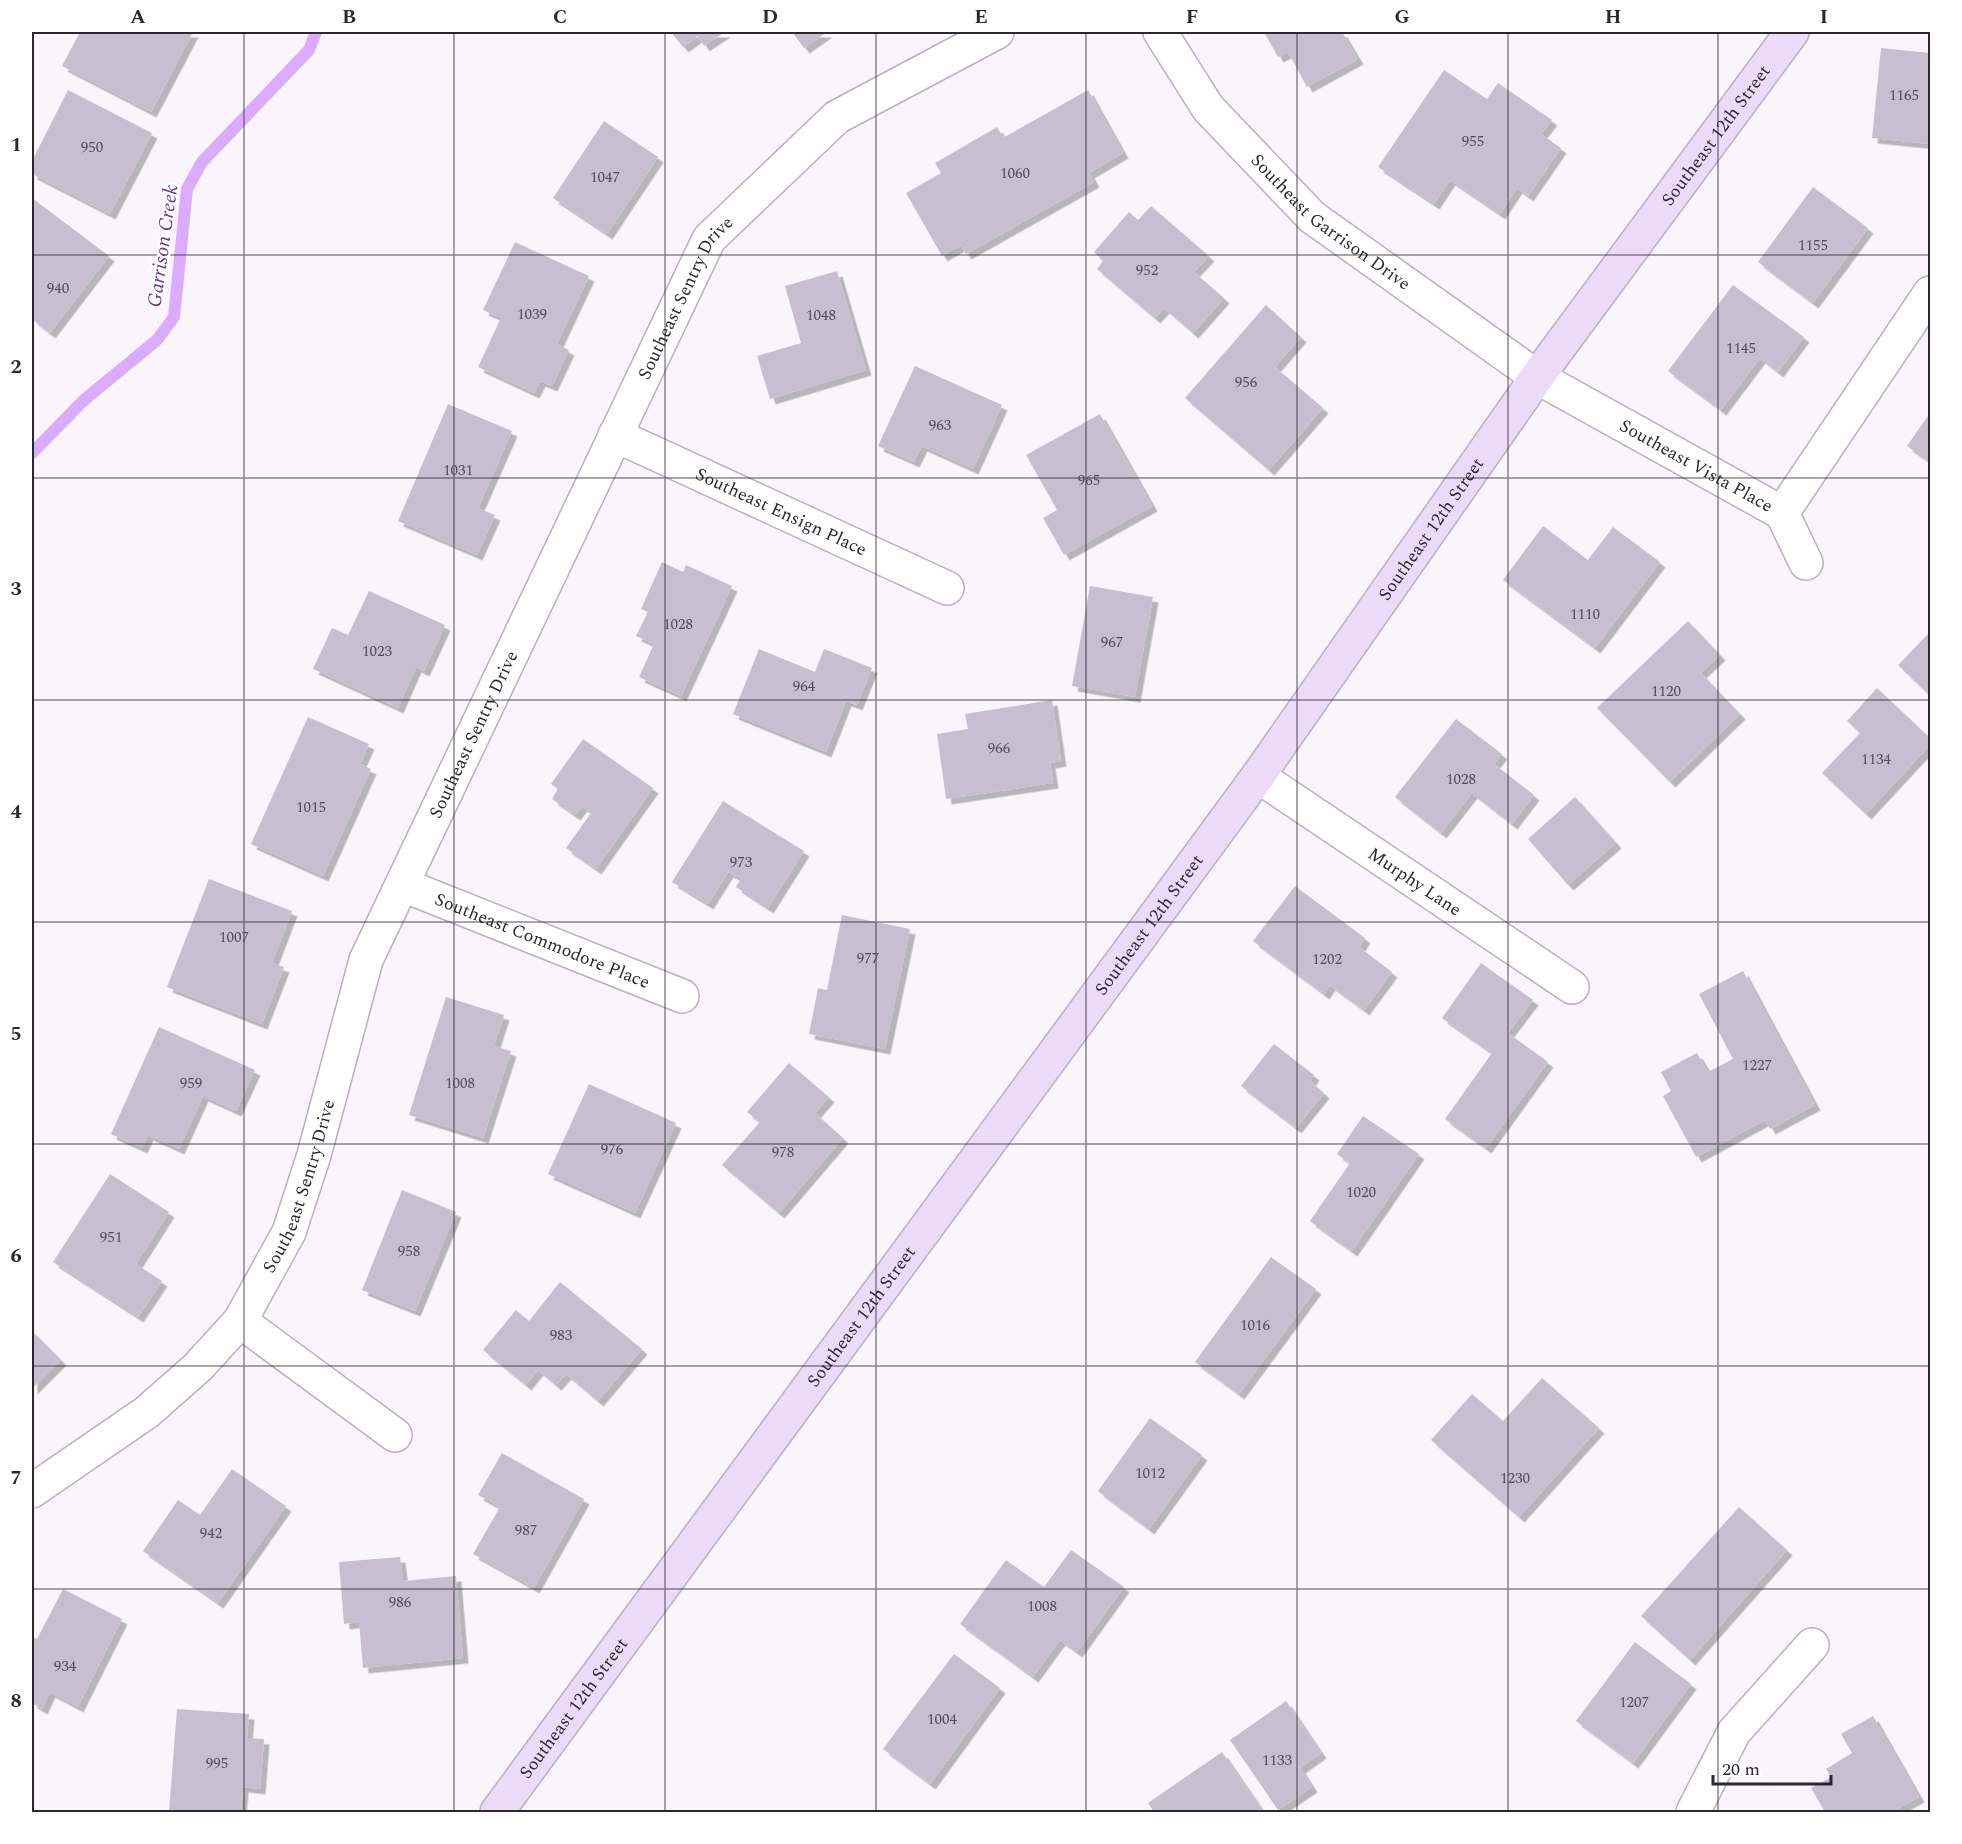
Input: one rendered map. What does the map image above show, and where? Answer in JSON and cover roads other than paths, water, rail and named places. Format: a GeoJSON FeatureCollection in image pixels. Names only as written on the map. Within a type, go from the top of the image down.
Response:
{"type":"FeatureCollection","features":[{"type":"Feature","properties":{"kind":"main road","name":"Southeast 12th Street"},"geometry":{"type":"LineString","coordinates":[[497,1812],[1258,776],[1537,377],[1791,32]]}},
{"type":"Feature","properties":{"kind":"street","name":"Southeast Sentry Drive"},"geometry":{"type":"LineString","coordinates":[[32,1491],[147,1412],[198,1367],[240,1321],[290,1232],[314,1155],[366,960],[709,238],[837,117],[996,32]]}},
{"type":"Feature","properties":{"kind":"street","name":"Southeast Garrison Drive"},"geometry":{"type":"LineString","coordinates":[[1160,32],[1208,108],[1312,217],[1537,377]]}},
{"type":"Feature","properties":{"kind":"street","name":"Southeast Vista Place"},"geometry":{"type":"LineString","coordinates":[[1537,377],[1782,513],[1930,293]]}},
{"type":"Feature","properties":{"kind":"street","name":"Southeast Ensign Place"},"geometry":{"type":"LineString","coordinates":[[615,435],[947,588]]}},
{"type":"Feature","properties":{"kind":"street"},"geometry":{"type":"LineString","coordinates":[[1782,513],[1806,563]]}},
{"type":"Feature","properties":{"kind":"street","name":"Murphy Lane"},"geometry":{"type":"LineString","coordinates":[[1258,776],[1572,987]]}},
{"type":"Feature","properties":{"kind":"street","name":"Southeast Commodore Place"},"geometry":{"type":"LineString","coordinates":[[403,885],[682,996]]}},
{"type":"Feature","properties":{"kind":"street"},"geometry":{"type":"LineString","coordinates":[[240,1321],[394,1435]]}},
{"type":"Feature","properties":{"kind":"street"},"geometry":{"type":"LineString","coordinates":[[1693,1812],[1734,1732],[1812,1645]]}},
{"type":"Feature","properties":{"kind":"waterway","name":"Garrison Creek"},"geometry":{"type":"LineString","coordinates":[[32,453],[84,400],[157,340],[174,317],[187,189],[202,162],[309,50],[316,32]]}}]}
